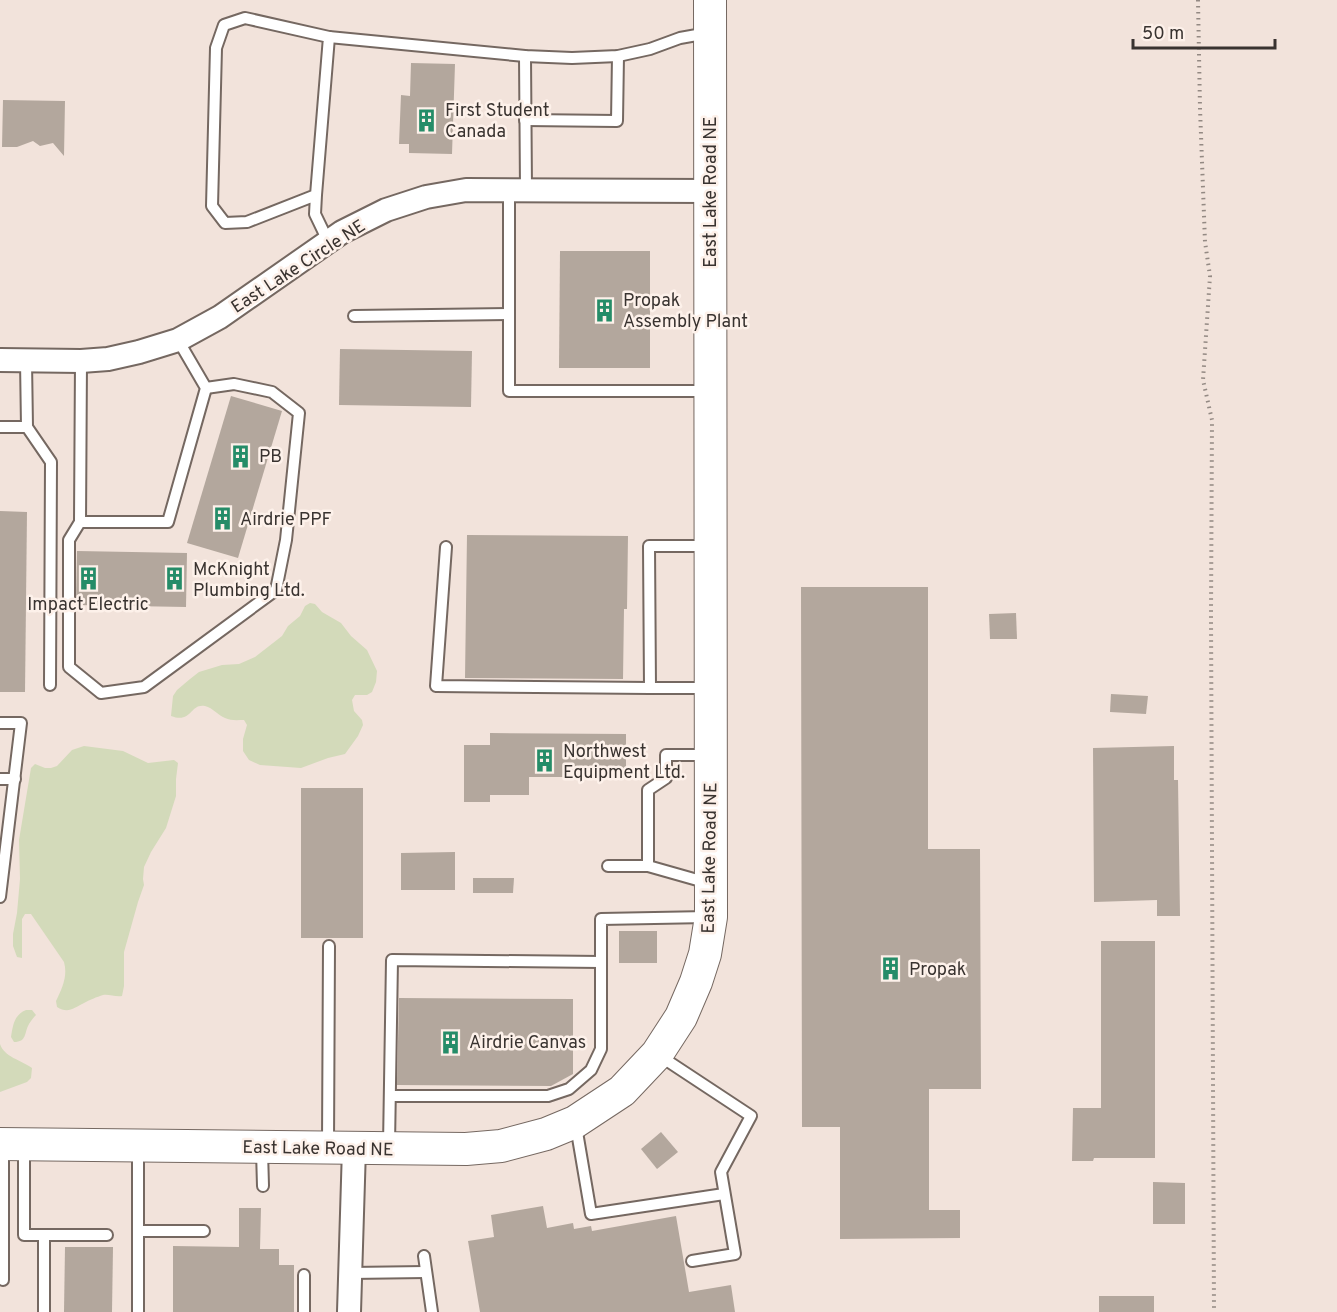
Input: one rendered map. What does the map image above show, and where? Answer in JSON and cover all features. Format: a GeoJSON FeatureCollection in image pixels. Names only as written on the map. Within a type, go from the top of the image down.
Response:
{"type":"FeatureCollection","features":[{"type":"Feature","properties":{"kind":"street","name":"East Lake Road NE"},"geometry":{"type":"LineString","coordinates":[[9,1144],[341,1149],[466,1149],[501,1146],[546,1134],[575,1122],[622,1091],[657,1054],[681,1017],[705,954],[711,917],[710,0]]}},
{"type":"Feature","properties":{"kind":"street","name":"East Lake Circle NE"},"geometry":{"type":"LineString","coordinates":[[0,360],[108,359],[178,340],[220,317],[342,232],[386,210],[426,197],[466,190],[710,191]]}},
{"type":"Feature","properties":{"kind":"street"},"geometry":{"type":"LineString","coordinates":[[341,1149],[350,1273],[349,1312]]}},
{"type":"Feature","properties":{"kind":"lane"},"geometry":{"type":"LineString","coordinates":[[316,195],[246,222],[225,222],[212,206],[216,48],[224,25],[245,18],[329,37],[525,56],[572,58],[618,56],[650,49],[680,38],[711,33]]}},
{"type":"Feature","properties":{"kind":"lane"},"geometry":{"type":"LineString","coordinates":[[328,241],[315,214],[329,37]]}},
{"type":"Feature","properties":{"kind":"lane"},"geometry":{"type":"LineString","coordinates":[[525,56],[525,120],[517,190],[509,314],[509,391],[710,391]]}},
{"type":"Feature","properties":{"kind":"lane"},"geometry":{"type":"LineString","coordinates":[[525,120],[617,121],[618,56]]}},
{"type":"Feature","properties":{"kind":"lane"},"geometry":{"type":"LineString","coordinates":[[354,316],[509,314]]}},
{"type":"Feature","properties":{"kind":"lane"},"geometry":{"type":"LineString","coordinates":[[80,522],[168,522],[206,388],[178,340]]}},
{"type":"Feature","properties":{"kind":"lane"},"geometry":{"type":"LineString","coordinates":[[26,360],[27,427],[51,462],[50,685]]}},
{"type":"Feature","properties":{"kind":"lane"},"geometry":{"type":"LineString","coordinates":[[81,361],[80,522],[69,540],[69,667],[101,693],[144,687],[276,590],[286,540],[299,413],[272,392],[234,384],[206,388]]}},
{"type":"Feature","properties":{"kind":"lane"},"geometry":{"type":"LineString","coordinates":[[0,427],[27,427]]}},
{"type":"Feature","properties":{"kind":"lane"},"geometry":{"type":"LineString","coordinates":[[650,688],[649,546],[710,546]]}},
{"type":"Feature","properties":{"kind":"lane"},"geometry":{"type":"LineString","coordinates":[[446,548],[436,686],[711,688]]}},
{"type":"Feature","properties":{"kind":"lane"},"geometry":{"type":"LineString","coordinates":[[0,723],[21,723],[15,779],[4,836],[0,894]]}},
{"type":"Feature","properties":{"kind":"lane"},"geometry":{"type":"LineString","coordinates":[[648,866],[648,790],[666,778],[666,755],[711,755]]}},
{"type":"Feature","properties":{"kind":"lane"},"geometry":{"type":"LineString","coordinates":[[0,778],[15,779]]}},
{"type":"Feature","properties":{"kind":"lane"},"geometry":{"type":"LineString","coordinates":[[608,866],[648,866],[711,884]]}},
{"type":"Feature","properties":{"kind":"lane"},"geometry":{"type":"LineString","coordinates":[[391,1096],[548,1096],[568,1089],[591,1070],[601,1049],[601,919],[711,917]]}},
{"type":"Feature","properties":{"kind":"lane"},"geometry":{"type":"LineString","coordinates":[[329,946],[341,1149]]}},
{"type":"Feature","properties":{"kind":"lane"},"geometry":{"type":"LineString","coordinates":[[389,1149],[392,960],[601,962]]}},
{"type":"Feature","properties":{"kind":"lane"},"geometry":{"type":"LineString","coordinates":[[657,1054],[751,1116],[721,1172],[735,1254],[692,1261]]}},
{"type":"Feature","properties":{"kind":"lane"},"geometry":{"type":"LineString","coordinates":[[575,1122],[591,1214],[724,1194]]}},
{"type":"Feature","properties":{"kind":"lane"},"geometry":{"type":"LineString","coordinates":[[3,1280],[1,1230],[9,1144]]}},
{"type":"Feature","properties":{"kind":"lane"},"geometry":{"type":"LineString","coordinates":[[9,1144],[24,1235],[107,1235]]}},
{"type":"Feature","properties":{"kind":"lane"},"geometry":{"type":"LineString","coordinates":[[138,1146],[138,1312]]}},
{"type":"Feature","properties":{"kind":"lane"},"geometry":{"type":"LineString","coordinates":[[262,1148],[263,1186]]}},
{"type":"Feature","properties":{"kind":"lane"},"geometry":{"type":"LineString","coordinates":[[138,1231],[204,1231]]}},
{"type":"Feature","properties":{"kind":"lane"},"geometry":{"type":"LineString","coordinates":[[44,1235],[44,1312]]}},
{"type":"Feature","properties":{"kind":"lane"},"geometry":{"type":"LineString","coordinates":[[424,1256],[432,1312]]}},
{"type":"Feature","properties":{"kind":"lane"},"geometry":{"type":"LineString","coordinates":[[350,1273],[426,1272]]}},
{"type":"Feature","properties":{"kind":"lane"},"geometry":{"type":"LineString","coordinates":[[304,1275],[304,1312]]}},
{"type":"Feature","properties":{"kind":"path"},"geometry":{"type":"LineString","coordinates":[[1198,0],[1205,242],[1210,276],[1203,380],[1212,420],[1214,1312]]}},
{"type":"Feature","properties":{"kind":"green space"},"geometry":{"type":"Polygon","coordinates":[[[310,603],[315,604],[322,612],[341,623],[351,636],[367,650],[377,671],[372,692],[367,695],[355,695],[352,700],[354,711],[362,720],[363,725],[345,754],[301,768],[260,765],[249,760],[243,751],[243,739],[247,725],[244,720],[227,719],[205,706],[196,707],[187,716],[178,718],[171,716],[173,696],[190,679],[199,672],[222,665],[239,664],[255,657],[282,636],[288,626],[310,603]]]}},
{"type":"Feature","properties":{"kind":"green space"},"geometry":{"type":"Polygon","coordinates":[[[84,746],[123,751],[148,763],[174,760],[178,763],[176,796],[166,828],[144,867],[144,885],[124,952],[122,996],[103,995],[64,1010],[57,1007],[56,1001],[65,977],[64,962],[31,914],[25,914],[22,919],[22,958],[17,957],[13,946],[20,879],[19,840],[31,768],[35,764],[45,768],[57,766],[72,750],[84,746]]]}},
{"type":"Feature","properties":{"kind":"green space"},"geometry":{"type":"Polygon","coordinates":[[[26,1010],[32,1010],[36,1015],[29,1024],[23,1039],[14,1042],[11,1037],[12,1028],[19,1015],[26,1010]]]}},
{"type":"Feature","properties":{"kind":"green space"},"geometry":{"type":"Polygon","coordinates":[[[0,1044],[9,1055],[32,1068],[31,1078],[27,1082],[0,1092],[0,1044]]]}},
{"type":"Feature","properties":{"kind":"building","name":"First Student Canada"},"geometry":{"type":"Polygon","coordinates":[[[411,63],[455,64],[452,154],[409,153],[409,144],[399,144],[401,95],[410,96],[411,63]]]}},
{"type":"Feature","properties":{"kind":"building"},"geometry":{"type":"Polygon","coordinates":[[[3,100],[65,101],[64,156],[53,143],[40,146],[33,141],[17,147],[2,147],[3,100]]]}},
{"type":"Feature","properties":{"kind":"building","name":"Propak Assembly Plant"},"geometry":{"type":"Polygon","coordinates":[[[560,251],[650,251],[650,368],[559,368],[560,251]]]}},
{"type":"Feature","properties":{"kind":"building"},"geometry":{"type":"Polygon","coordinates":[[[340,349],[472,351],[471,407],[339,405],[340,349]]]}},
{"type":"Feature","properties":{"kind":"building"},"geometry":{"type":"Polygon","coordinates":[[[231,396],[282,411],[238,558],[187,543],[231,396]]]}},
{"type":"Feature","properties":{"kind":"building"},"geometry":{"type":"Polygon","coordinates":[[[0,511],[27,512],[25,692],[0,692],[0,511]]]}},
{"type":"Feature","properties":{"kind":"building"},"geometry":{"type":"Polygon","coordinates":[[[467,535],[628,536],[623,679],[465,678],[467,535]]]}},
{"type":"Feature","properties":{"kind":"building"},"geometry":{"type":"Polygon","coordinates":[[[77,551],[187,553],[186,607],[76,605],[77,551]]]}},
{"type":"Feature","properties":{"kind":"building","name":"Propak"},"geometry":{"type":"Polygon","coordinates":[[[801,587],[928,587],[928,849],[980,849],[981,1089],[929,1089],[929,1210],[960,1210],[960,1238],[840,1239],[840,1127],[802,1127],[801,587]]]}},
{"type":"Feature","properties":{"kind":"building"},"geometry":{"type":"Polygon","coordinates":[[[1016,613],[1017,639],[990,639],[989,614],[1016,613]]]}},
{"type":"Feature","properties":{"kind":"building"},"geometry":{"type":"Polygon","coordinates":[[[1111,694],[1148,696],[1146,714],[1110,712],[1111,694]]]}},
{"type":"Feature","properties":{"kind":"building","name":"Northwest Equipment Ltd."},"geometry":{"type":"Polygon","coordinates":[[[490,733],[626,734],[626,777],[529,777],[529,795],[490,795],[490,802],[464,802],[464,745],[490,745],[490,733]]]}},
{"type":"Feature","properties":{"kind":"building"},"geometry":{"type":"Polygon","coordinates":[[[1174,746],[1174,780],[1178,780],[1180,916],[1157,916],[1157,900],[1094,902],[1093,748],[1174,746]]]}},
{"type":"Feature","properties":{"kind":"building"},"geometry":{"type":"Polygon","coordinates":[[[301,788],[363,788],[363,938],[301,938],[301,788]]]}},
{"type":"Feature","properties":{"kind":"building"},"geometry":{"type":"Polygon","coordinates":[[[455,852],[455,890],[401,890],[401,853],[455,852]]]}},
{"type":"Feature","properties":{"kind":"building"},"geometry":{"type":"Polygon","coordinates":[[[473,878],[514,878],[513,893],[473,893],[473,878]]]}},
{"type":"Feature","properties":{"kind":"building"},"geometry":{"type":"Polygon","coordinates":[[[619,931],[657,931],[657,963],[619,963],[619,931]]]}},
{"type":"Feature","properties":{"kind":"building"},"geometry":{"type":"Polygon","coordinates":[[[1101,941],[1155,941],[1155,1158],[1094,1158],[1093,1161],[1072,1161],[1073,1108],[1101,1108],[1101,941]]]}},
{"type":"Feature","properties":{"kind":"building"},"geometry":{"type":"Polygon","coordinates":[[[399,998],[573,999],[573,1074],[551,1086],[397,1085],[399,998]]]}},
{"type":"Feature","properties":{"kind":"building"},"geometry":{"type":"Polygon","coordinates":[[[661,1132],[678,1152],[657,1169],[641,1149],[661,1132]]]}},
{"type":"Feature","properties":{"kind":"building"},"geometry":{"type":"Polygon","coordinates":[[[1153,1182],[1185,1183],[1185,1224],[1153,1224],[1153,1182]]]}},
{"type":"Feature","properties":{"kind":"building"},"geometry":{"type":"Polygon","coordinates":[[[543,1206],[547,1228],[573,1223],[574,1229],[591,1226],[592,1231],[676,1216],[689,1292],[731,1285],[735,1312],[480,1312],[468,1241],[494,1237],[491,1215],[543,1206]]]}},
{"type":"Feature","properties":{"kind":"building"},"geometry":{"type":"Polygon","coordinates":[[[239,1208],[261,1208],[260,1249],[279,1249],[279,1265],[294,1265],[294,1312],[173,1312],[173,1246],[239,1247],[239,1208]]]}},
{"type":"Feature","properties":{"kind":"building"},"geometry":{"type":"Polygon","coordinates":[[[65,1247],[113,1247],[112,1312],[64,1312],[65,1247]]]}},
{"type":"Feature","properties":{"kind":"building"},"geometry":{"type":"Polygon","coordinates":[[[1099,1296],[1154,1296],[1154,1312],[1099,1312],[1099,1296]]]}},
{"type":"Feature","properties":{"kind":"place","name":"First Student Canada"},"geometry":{"type":"Point","coordinates":[427,120]}},
{"type":"Feature","properties":{"kind":"place","name":"Propak Assembly Plant"},"geometry":{"type":"Point","coordinates":[605,310]}},
{"type":"Feature","properties":{"kind":"place","name":"PB"},"geometry":{"type":"Point","coordinates":[241,456]}},
{"type":"Feature","properties":{"kind":"place","name":"Airdrie PPF"},"geometry":{"type":"Point","coordinates":[222,519]}},
{"type":"Feature","properties":{"kind":"place","name":"Impact Electric"},"geometry":{"type":"Point","coordinates":[88,578]}},
{"type":"Feature","properties":{"kind":"place","name":"McKnight Plumbing Ltd."},"geometry":{"type":"Point","coordinates":[175,579]}},
{"type":"Feature","properties":{"kind":"place","name":"Northwest Equipment Ltd."},"geometry":{"type":"Point","coordinates":[545,761]}},
{"type":"Feature","properties":{"kind":"place","name":"Propak"},"geometry":{"type":"Point","coordinates":[891,969]}},
{"type":"Feature","properties":{"kind":"place","name":"Airdrie Canvas"},"geometry":{"type":"Point","coordinates":[451,1042]}}]}
